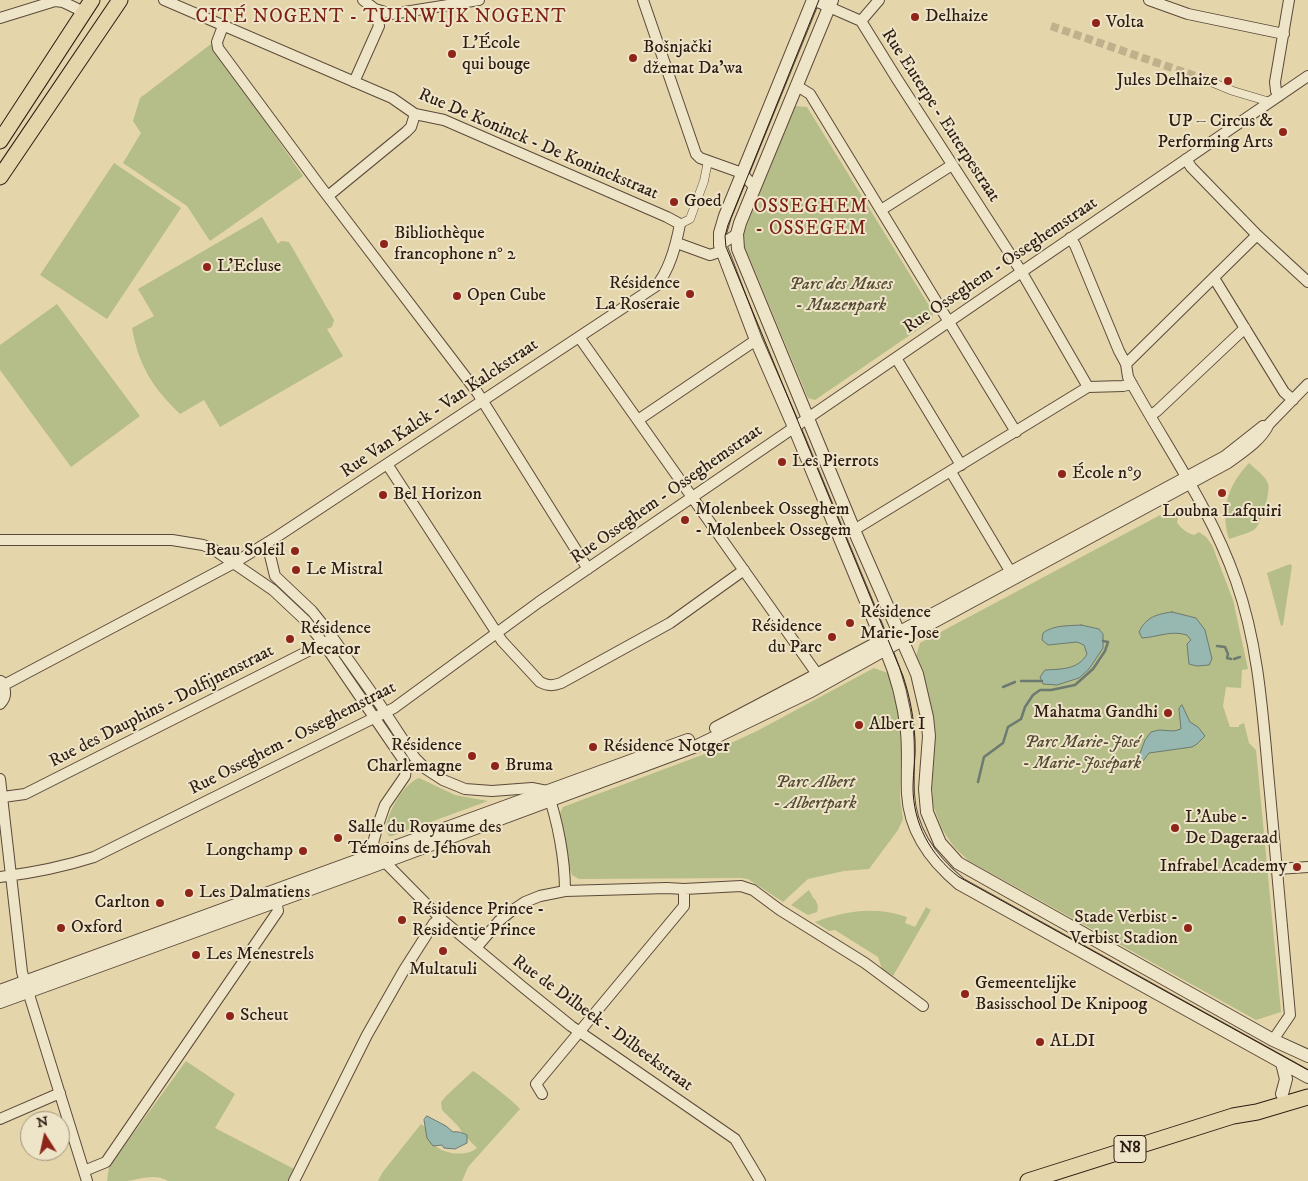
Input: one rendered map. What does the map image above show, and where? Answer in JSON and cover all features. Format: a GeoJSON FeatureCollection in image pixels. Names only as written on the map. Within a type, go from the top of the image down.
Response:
{"type":"FeatureCollection","features":[{"type":"Feature","properties":{"kind":"main road"},"geometry":{"type":"LineString","coordinates":[[0,177],[120,0]]}},
{"type":"Feature","properties":{"kind":"main road"},"geometry":{"type":"LineString","coordinates":[[0,141],[82,3]]}},
{"type":"Feature","properties":{"kind":"main road","name":"N8"},"geometry":{"type":"LineString","coordinates":[[1028,1181],[1233,1116],[1282,1094],[1308,1086]]}},
{"type":"Feature","properties":{"kind":"main road","name":"N8"},"geometry":{"type":"LineString","coordinates":[[1233,1116],[1257,1112],[1308,1097]]}},
{"type":"Feature","properties":{"kind":"street"},"geometry":{"type":"LineString","coordinates":[[0,18],[55,0],[82,3]]}},
{"type":"Feature","properties":{"kind":"street","name":"Rue De Koninck - De Koninckstraat"},"geometry":{"type":"LineString","coordinates":[[164,0],[392,98],[415,114],[444,120],[680,224]]}},
{"type":"Feature","properties":{"kind":"street"},"geometry":{"type":"LineString","coordinates":[[363,0],[375,9],[392,14],[479,0]]}},
{"type":"Feature","properties":{"kind":"street"},"geometry":{"type":"LineString","coordinates":[[643,0],[696,154],[700,158],[742,173],[755,188]]}},
{"type":"Feature","properties":{"kind":"street"},"geometry":{"type":"LineString","coordinates":[[813,0],[725,216],[720,233],[721,248],[756,340],[794,427],[896,678],[905,713],[910,809],[920,840],[934,860],[960,884],[1308,1077]]}},
{"type":"Feature","properties":{"kind":"street","name":"Rue Euterpe - Euterpestraat"},"geometry":{"type":"LineString","coordinates":[[813,0],[831,3],[861,20],[1021,271],[1088,387]]}},
{"type":"Feature","properties":{"kind":"street"},"geometry":{"type":"LineString","coordinates":[[861,20],[879,0]]}},
{"type":"Feature","properties":{"kind":"street"},"geometry":{"type":"LineString","coordinates":[[1149,0],[1188,14],[1284,34]]}},
{"type":"Feature","properties":{"kind":"street"},"geometry":{"type":"LineString","coordinates":[[1279,96],[1275,87],[1289,0]]}},
{"type":"Feature","properties":{"kind":"street"},"geometry":{"type":"LineString","coordinates":[[831,3],[740,223],[737,234],[738,249],[854,530],[917,674],[927,717],[929,736],[925,789],[927,812],[933,830],[940,843],[958,863],[1273,1040],[1308,1056]]}},
{"type":"Feature","properties":{"kind":"street"},"geometry":{"type":"LineString","coordinates":[[375,9],[379,26]]}},
{"type":"Feature","properties":{"kind":"street"},"geometry":{"type":"LineString","coordinates":[[354,82],[379,26],[392,14]]}},
{"type":"Feature","properties":{"kind":"street"},"geometry":{"type":"LineString","coordinates":[[223,26],[217,42],[218,48],[482,400],[588,569]]}},
{"type":"Feature","properties":{"kind":"street","name":"Rue Osseghem - Osseghemstraat"},"geometry":{"type":"LineString","coordinates":[[0,877],[69,865],[94,857],[394,708],[496,633],[692,497],[1308,76]]}},
{"type":"Feature","properties":{"kind":"street"},"geometry":{"type":"LineString","coordinates":[[1204,79],[1233,91],[1270,102]]}},
{"type":"Feature","properties":{"kind":"street"},"geometry":{"type":"LineString","coordinates":[[797,86],[810,94],[1016,432]]}},
{"type":"Feature","properties":{"kind":"street"},"geometry":{"type":"LineString","coordinates":[[328,196],[406,132],[411,126],[415,114]]}},
{"type":"Feature","properties":{"kind":"street"},"geometry":{"type":"LineString","coordinates":[[1186,159],[1191,167],[1257,235],[1308,282]]}},
{"type":"Feature","properties":{"kind":"street"},"geometry":{"type":"LineString","coordinates":[[708,161],[704,180],[690,219],[680,224],[677,243],[710,255],[737,234]]}},
{"type":"Feature","properties":{"kind":"street"},"geometry":{"type":"LineString","coordinates":[[881,210],[952,165]]}},
{"type":"Feature","properties":{"kind":"street"},"geometry":{"type":"LineString","coordinates":[[1126,364],[1257,235]]}},
{"type":"Feature","properties":{"kind":"street"},"geometry":{"type":"LineString","coordinates":[[1070,238],[1075,245],[1119,352],[1126,364],[1128,377],[1189,480],[1216,532],[1235,580],[1253,644],[1263,721],[1290,1015],[1273,1040]]}},
{"type":"Feature","properties":{"kind":"street","name":"Rue Van Kalck - Van Kalckstraat"},"geometry":{"type":"LineString","coordinates":[[2,683],[234,563],[268,543],[656,286],[661,280],[677,243]]}},
{"type":"Feature","properties":{"kind":"street"},"geometry":{"type":"LineString","coordinates":[[1214,278],[1284,392],[1293,400]]}},
{"type":"Feature","properties":{"kind":"street"},"geometry":{"type":"LineString","coordinates":[[1150,415],[1157,412],[1245,328]]}},
{"type":"Feature","properties":{"kind":"street"},"geometry":{"type":"LineString","coordinates":[[578,337],[821,679]]}},
{"type":"Feature","properties":{"kind":"street"},"geometry":{"type":"LineString","coordinates":[[638,420],[756,340]]}},
{"type":"Feature","properties":{"kind":"street"},"geometry":{"type":"LineString","coordinates":[[896,358],[961,466]]}},
{"type":"Feature","properties":{"kind":"street"},"geometry":{"type":"LineString","coordinates":[[854,530],[1088,387],[1132,384]]}},
{"type":"Feature","properties":{"kind":"street"},"geometry":{"type":"LineString","coordinates":[[0,1002],[26,987],[649,759],[821,679],[1189,480],[1228,463],[1246,451],[1308,384]]}},
{"type":"Feature","properties":{"kind":"street"},"geometry":{"type":"LineString","coordinates":[[386,464],[496,633],[540,682],[547,686],[554,686],[670,623],[744,570]]}},
{"type":"Feature","properties":{"kind":"street"},"geometry":{"type":"LineString","coordinates":[[950,472],[1013,575]]}},
{"type":"Feature","properties":{"kind":"street"},"geometry":{"type":"LineString","coordinates":[[0,540],[172,540],[203,545],[213,549],[274,590],[328,641],[386,712],[415,758],[426,769],[443,780],[465,789],[492,791],[532,788],[549,796],[555,817],[565,878],[565,892]]}},
{"type":"Feature","properties":{"kind":"street"},"geometry":{"type":"LineString","coordinates":[[268,543],[275,576],[312,611],[375,718],[404,761],[405,776]]}},
{"type":"Feature","properties":{"kind":"street","name":"Rue des Dauphins - Dolfijnenstraat"},"geometry":{"type":"LineString","coordinates":[[2,797],[25,794],[328,641]]}},
{"type":"Feature","properties":{"kind":"street"},"geometry":{"type":"LineString","coordinates":[[0,704],[5,697],[2,683]]}},
{"type":"Feature","properties":{"kind":"street"},"geometry":{"type":"LineString","coordinates":[[381,858],[373,843],[385,805],[405,776],[417,769],[426,769]]}},
{"type":"Feature","properties":{"kind":"street"},"geometry":{"type":"LineString","coordinates":[[0,779],[22,972],[86,1176],[106,1162],[278,911],[275,896]]}},
{"type":"Feature","properties":{"kind":"street","name":"Rue de Dilbeek - Dilbeekstraat"},"geometry":{"type":"LineString","coordinates":[[381,858],[440,918],[489,960],[580,1032],[735,1139],[760,1181]]}},
{"type":"Feature","properties":{"kind":"street"},"geometry":{"type":"LineString","coordinates":[[1277,870],[1308,867]]}},
{"type":"Feature","properties":{"kind":"street"},"geometry":{"type":"LineString","coordinates":[[476,948],[499,921],[510,912],[524,902],[540,896],[565,892],[741,886],[753,890],[865,963],[923,1006]]}},
{"type":"Feature","properties":{"kind":"street"},"geometry":{"type":"LineString","coordinates":[[542,1094],[536,1084],[684,906],[684,889]]}},
{"type":"Feature","properties":{"kind":"street"},"geometry":{"type":"LineString","coordinates":[[294,1181],[367,1035],[404,970],[434,923],[440,918]]}},
{"type":"Feature","properties":{"kind":"street"},"geometry":{"type":"LineString","coordinates":[[0,991],[26,987]]}},
{"type":"Feature","properties":{"kind":"street"},"geometry":{"type":"LineString","coordinates":[[1282,1063],[1286,1079],[1282,1094]]}},
{"type":"Feature","properties":{"kind":"street"},"geometry":{"type":"LineString","coordinates":[[0,1119],[60,1093]]}},
{"type":"Feature","properties":{"kind":"green space"},"geometry":{"type":"Polygon","coordinates":[[[211,44],[303,176],[210,241],[187,206],[123,163],[141,133],[133,121],[140,98],[211,44]]]}},
{"type":"Feature","properties":{"kind":"green space","name":"Parc des Muses - Muzenpark"},"geometry":{"type":"Polygon","coordinates":[[[795,106],[807,107],[933,312],[932,320],[815,400],[808,398],[742,240],[795,106]]]}},
{"type":"Feature","properties":{"kind":"green space"},"geometry":{"type":"Polygon","coordinates":[[[114,163],[181,208],[107,319],[40,275],[114,163]]]}},
{"type":"Feature","properties":{"kind":"green space"},"geometry":{"type":"Polygon","coordinates":[[[262,217],[278,244],[281,241],[289,242],[334,320],[332,327],[327,329],[343,356],[220,427],[204,400],[180,414],[162,395],[148,375],[139,354],[132,328],[154,316],[138,289],[262,217]]]}},
{"type":"Feature","properties":{"kind":"green space"},"geometry":{"type":"Polygon","coordinates":[[[57,304],[140,416],[71,467],[0,370],[0,345],[57,304]]]}},
{"type":"Feature","properties":{"kind":"green space"},"geometry":{"type":"Polygon","coordinates":[[[1249,463],[1267,481],[1269,488],[1267,500],[1263,514],[1255,529],[1229,539],[1225,518],[1228,498],[1236,480],[1249,463]]]}},
{"type":"Feature","properties":{"kind":"green space","name":"Parc Marie-José - Marie-Josépark"},"geometry":{"type":"Polygon","coordinates":[[[1164,513],[1173,513],[1178,518],[1178,524],[1184,530],[1194,535],[1199,532],[1212,545],[1233,600],[1248,669],[1242,670],[1241,688],[1226,687],[1223,706],[1230,727],[1239,727],[1239,725],[1244,723],[1249,743],[1256,750],[1281,1012],[1256,1020],[969,861],[954,847],[942,829],[933,805],[934,757],[931,713],[916,656],[920,643],[1164,513]]]}},
{"type":"Feature","properties":{"kind":"green space"},"geometry":{"type":"Polygon","coordinates":[[[1290,564],[1292,566],[1283,625],[1281,626],[1267,573],[1290,564]]]}},
{"type":"Feature","properties":{"kind":"green space","name":"Parc Albert - Albertpark"},"geometry":{"type":"Polygon","coordinates":[[[874,668],[888,673],[900,723],[900,798],[903,819],[898,830],[869,869],[844,871],[808,879],[783,902],[748,879],[741,878],[579,879],[572,875],[566,858],[559,815],[563,807],[718,749],[757,731],[874,668]]]}},
{"type":"Feature","properties":{"kind":"green space"},"geometry":{"type":"Polygon","coordinates":[[[419,778],[455,795],[488,801],[389,836],[385,829],[397,799],[407,786],[419,778]]]}},
{"type":"Feature","properties":{"kind":"green space"},"geometry":{"type":"Polygon","coordinates":[[[809,890],[818,906],[817,912],[808,915],[791,905],[809,890]]]}},
{"type":"Feature","properties":{"kind":"green space"},"geometry":{"type":"Polygon","coordinates":[[[926,907],[931,910],[893,976],[882,969],[878,957],[835,930],[829,931],[815,922],[838,915],[872,911],[907,917],[905,923],[915,927],[926,907]]]}},
{"type":"Feature","properties":{"kind":"green space"},"geometry":{"type":"Polygon","coordinates":[[[186,1061],[235,1094],[215,1128],[296,1170],[291,1181],[168,1181],[153,1177],[127,1181],[107,1181],[109,1167],[186,1061]]]}},
{"type":"Feature","properties":{"kind":"green space"},"geometry":{"type":"Polygon","coordinates":[[[473,1071],[520,1109],[468,1167],[462,1181],[378,1181],[382,1173],[421,1124],[430,1131],[433,1143],[442,1150],[461,1154],[477,1148],[442,1110],[441,1102],[473,1071]]]}},
{"type":"Feature","properties":{"kind":"water"},"geometry":{"type":"Polygon","coordinates":[[[1172,612],[1196,618],[1205,630],[1212,659],[1209,665],[1197,666],[1189,664],[1187,644],[1191,640],[1187,635],[1170,633],[1142,638],[1139,632],[1145,623],[1157,615],[1172,612]]]}},
{"type":"Feature","properties":{"kind":"water"},"geometry":{"type":"Polygon","coordinates":[[[1081,625],[1099,629],[1103,634],[1103,648],[1089,669],[1079,678],[1057,685],[1043,684],[1040,677],[1045,670],[1069,668],[1079,663],[1087,654],[1084,645],[1077,642],[1048,645],[1042,640],[1043,633],[1056,627],[1081,625]]]}},
{"type":"Feature","properties":{"kind":"water"},"geometry":{"type":"Polygon","coordinates":[[[1182,705],[1190,722],[1198,727],[1205,736],[1192,747],[1149,753],[1140,765],[1135,767],[1145,740],[1151,732],[1181,729],[1179,709],[1182,705]]]}},
{"type":"Feature","properties":{"kind":"water"},"geometry":{"type":"Polygon","coordinates":[[[427,1116],[453,1132],[467,1135],[467,1143],[455,1149],[444,1148],[442,1145],[433,1146],[427,1138],[424,1120],[427,1116]]]}},
{"type":"Feature","properties":{"kind":"waterway"},"geometry":{"type":"LineString","coordinates":[[978,782],[984,757],[1003,743],[1008,727],[1021,719],[1025,707],[1033,695],[1040,690],[1051,690],[1075,685],[1093,669],[1105,651],[1108,642],[1103,641]]}},
{"type":"Feature","properties":{"kind":"waterway"},"geometry":{"type":"LineString","coordinates":[[1217,646],[1225,647],[1228,654],[1227,658],[1231,659]]}},
{"type":"Feature","properties":{"kind":"waterway"},"geometry":{"type":"LineString","coordinates":[[1234,659],[1240,657]]}},
{"type":"Feature","properties":{"kind":"waterway"},"geometry":{"type":"LineString","coordinates":[[1021,681],[1042,681]]}},
{"type":"Feature","properties":{"kind":"waterway"},"geometry":{"type":"LineString","coordinates":[[1003,687],[1015,682]]}},
{"type":"Feature","properties":{"kind":"tunnel"},"geometry":{"type":"LineString","coordinates":[[1051,26],[1204,79]]}},
{"type":"Feature","properties":{"kind":"tram line"},"geometry":{"type":"LineString","coordinates":[[819,0],[728,225],[725,236],[726,247],[903,676],[913,716],[915,752],[914,800],[916,813],[925,837],[940,859],[959,877],[1308,1070]]}},
{"type":"Feature","properties":{"kind":"place","name":"Delhaize"},"geometry":{"type":"Point","coordinates":[915,17]}},
{"type":"Feature","properties":{"kind":"place","name":"Volta"},"geometry":{"type":"Point","coordinates":[1096,23]}},
{"type":"Feature","properties":{"kind":"place","name":"L'École qui bouge"},"geometry":{"type":"Point","coordinates":[452,54]}},
{"type":"Feature","properties":{"kind":"place","name":"Bošnjački džemat Da'wa"},"geometry":{"type":"Point","coordinates":[633,58]}},
{"type":"Feature","properties":{"kind":"place","name":"Jules Delhaize"},"geometry":{"type":"Point","coordinates":[1228,81]}},
{"type":"Feature","properties":{"kind":"place","name":"UP – Circus & Performing Arts"},"geometry":{"type":"Point","coordinates":[1283,132]}},
{"type":"Feature","properties":{"kind":"place","name":"Goed"},"geometry":{"type":"Point","coordinates":[674,202]}},
{"type":"Feature","properties":{"kind":"place","name":"Bibliothèque francophone n° 2"},"geometry":{"type":"Point","coordinates":[384,244]}},
{"type":"Feature","properties":{"kind":"place","name":"L'Ecluse"},"geometry":{"type":"Point","coordinates":[207,267]}},
{"type":"Feature","properties":{"kind":"place","name":"Résidence La Roseraie"},"geometry":{"type":"Point","coordinates":[690,294]}},
{"type":"Feature","properties":{"kind":"place","name":"Open Cube"},"geometry":{"type":"Point","coordinates":[457,296]}},
{"type":"Feature","properties":{"kind":"place","name":"Les Pierrots"},"geometry":{"type":"Point","coordinates":[782,462]}},
{"type":"Feature","properties":{"kind":"place","name":"École n°9"},"geometry":{"type":"Point","coordinates":[1062,474]}},
{"type":"Feature","properties":{"kind":"place","name":"Loubna Lafquiri"},"geometry":{"type":"Point","coordinates":[1222,493]}},
{"type":"Feature","properties":{"kind":"place","name":"Bel Horizon"},"geometry":{"type":"Point","coordinates":[383,495]}},
{"type":"Feature","properties":{"kind":"place","name":"Molenbeek Osseghem - Molenbeek Ossegem"},"geometry":{"type":"Point","coordinates":[685,520]}},
{"type":"Feature","properties":{"kind":"place","name":"Beau Soleil"},"geometry":{"type":"Point","coordinates":[295,551]}},
{"type":"Feature","properties":{"kind":"place","name":"Le Mistral"},"geometry":{"type":"Point","coordinates":[296,570]}},
{"type":"Feature","properties":{"kind":"place","name":"Résidence Marie-Jose"},"geometry":{"type":"Point","coordinates":[850,623]}},
{"type":"Feature","properties":{"kind":"place","name":"Résidence du Parc"},"geometry":{"type":"Point","coordinates":[832,637]}},
{"type":"Feature","properties":{"kind":"place","name":"Résidence Mecator"},"geometry":{"type":"Point","coordinates":[290,639]}},
{"type":"Feature","properties":{"kind":"place","name":"Mahatma Gandhi"},"geometry":{"type":"Point","coordinates":[1168,713]}},
{"type":"Feature","properties":{"kind":"place","name":"Albert I"},"geometry":{"type":"Point","coordinates":[859,725]}},
{"type":"Feature","properties":{"kind":"place","name":"Résidence Notger"},"geometry":{"type":"Point","coordinates":[593,747]}},
{"type":"Feature","properties":{"kind":"place","name":"Résidence Charlemagne"},"geometry":{"type":"Point","coordinates":[472,756]}},
{"type":"Feature","properties":{"kind":"place","name":"Bruma"},"geometry":{"type":"Point","coordinates":[495,766]}},
{"type":"Feature","properties":{"kind":"place","name":"L'Aube - De Dageraad"},"geometry":{"type":"Point","coordinates":[1175,828]}},
{"type":"Feature","properties":{"kind":"place","name":"Salle du Royaume des Témoins de Jéhovah"},"geometry":{"type":"Point","coordinates":[338,838]}},
{"type":"Feature","properties":{"kind":"place","name":"Longchamp"},"geometry":{"type":"Point","coordinates":[303,851]}},
{"type":"Feature","properties":{"kind":"place","name":"Infrabel Academy"},"geometry":{"type":"Point","coordinates":[1297,867]}},
{"type":"Feature","properties":{"kind":"place","name":"Les Dalmatiens"},"geometry":{"type":"Point","coordinates":[189,893]}},
{"type":"Feature","properties":{"kind":"place","name":"Carlton"},"geometry":{"type":"Point","coordinates":[160,903]}},
{"type":"Feature","properties":{"kind":"place","name":"Résidence Prince - Residentie Prince"},"geometry":{"type":"Point","coordinates":[402,920]}},
{"type":"Feature","properties":{"kind":"place","name":"Oxford"},"geometry":{"type":"Point","coordinates":[61,928]}},
{"type":"Feature","properties":{"kind":"place","name":"Stade Verbist - Verbist Stadion"},"geometry":{"type":"Point","coordinates":[1188,928]}},
{"type":"Feature","properties":{"kind":"place","name":"Multatuli"},"geometry":{"type":"Point","coordinates":[443,951]}},
{"type":"Feature","properties":{"kind":"place","name":"Les Menestrels"},"geometry":{"type":"Point","coordinates":[196,955]}},
{"type":"Feature","properties":{"kind":"place","name":"Gemeentelijke Basisschool De Knipoog"},"geometry":{"type":"Point","coordinates":[965,994]}},
{"type":"Feature","properties":{"kind":"place","name":"Scheut"},"geometry":{"type":"Point","coordinates":[230,1016]}},
{"type":"Feature","properties":{"kind":"place","name":"ALDI"},"geometry":{"type":"Point","coordinates":[1040,1042]}},
{"type":"Feature","properties":{"kind":"district","name":"CITÉ NOGENT - TUINWIJK NOGENT"},"geometry":{"type":"Point","coordinates":[381,18]}},
{"type":"Feature","properties":{"kind":"district","name":"OSSEGHEM - OSSEGEM"},"geometry":{"type":"Point","coordinates":[811,219]}}]}
